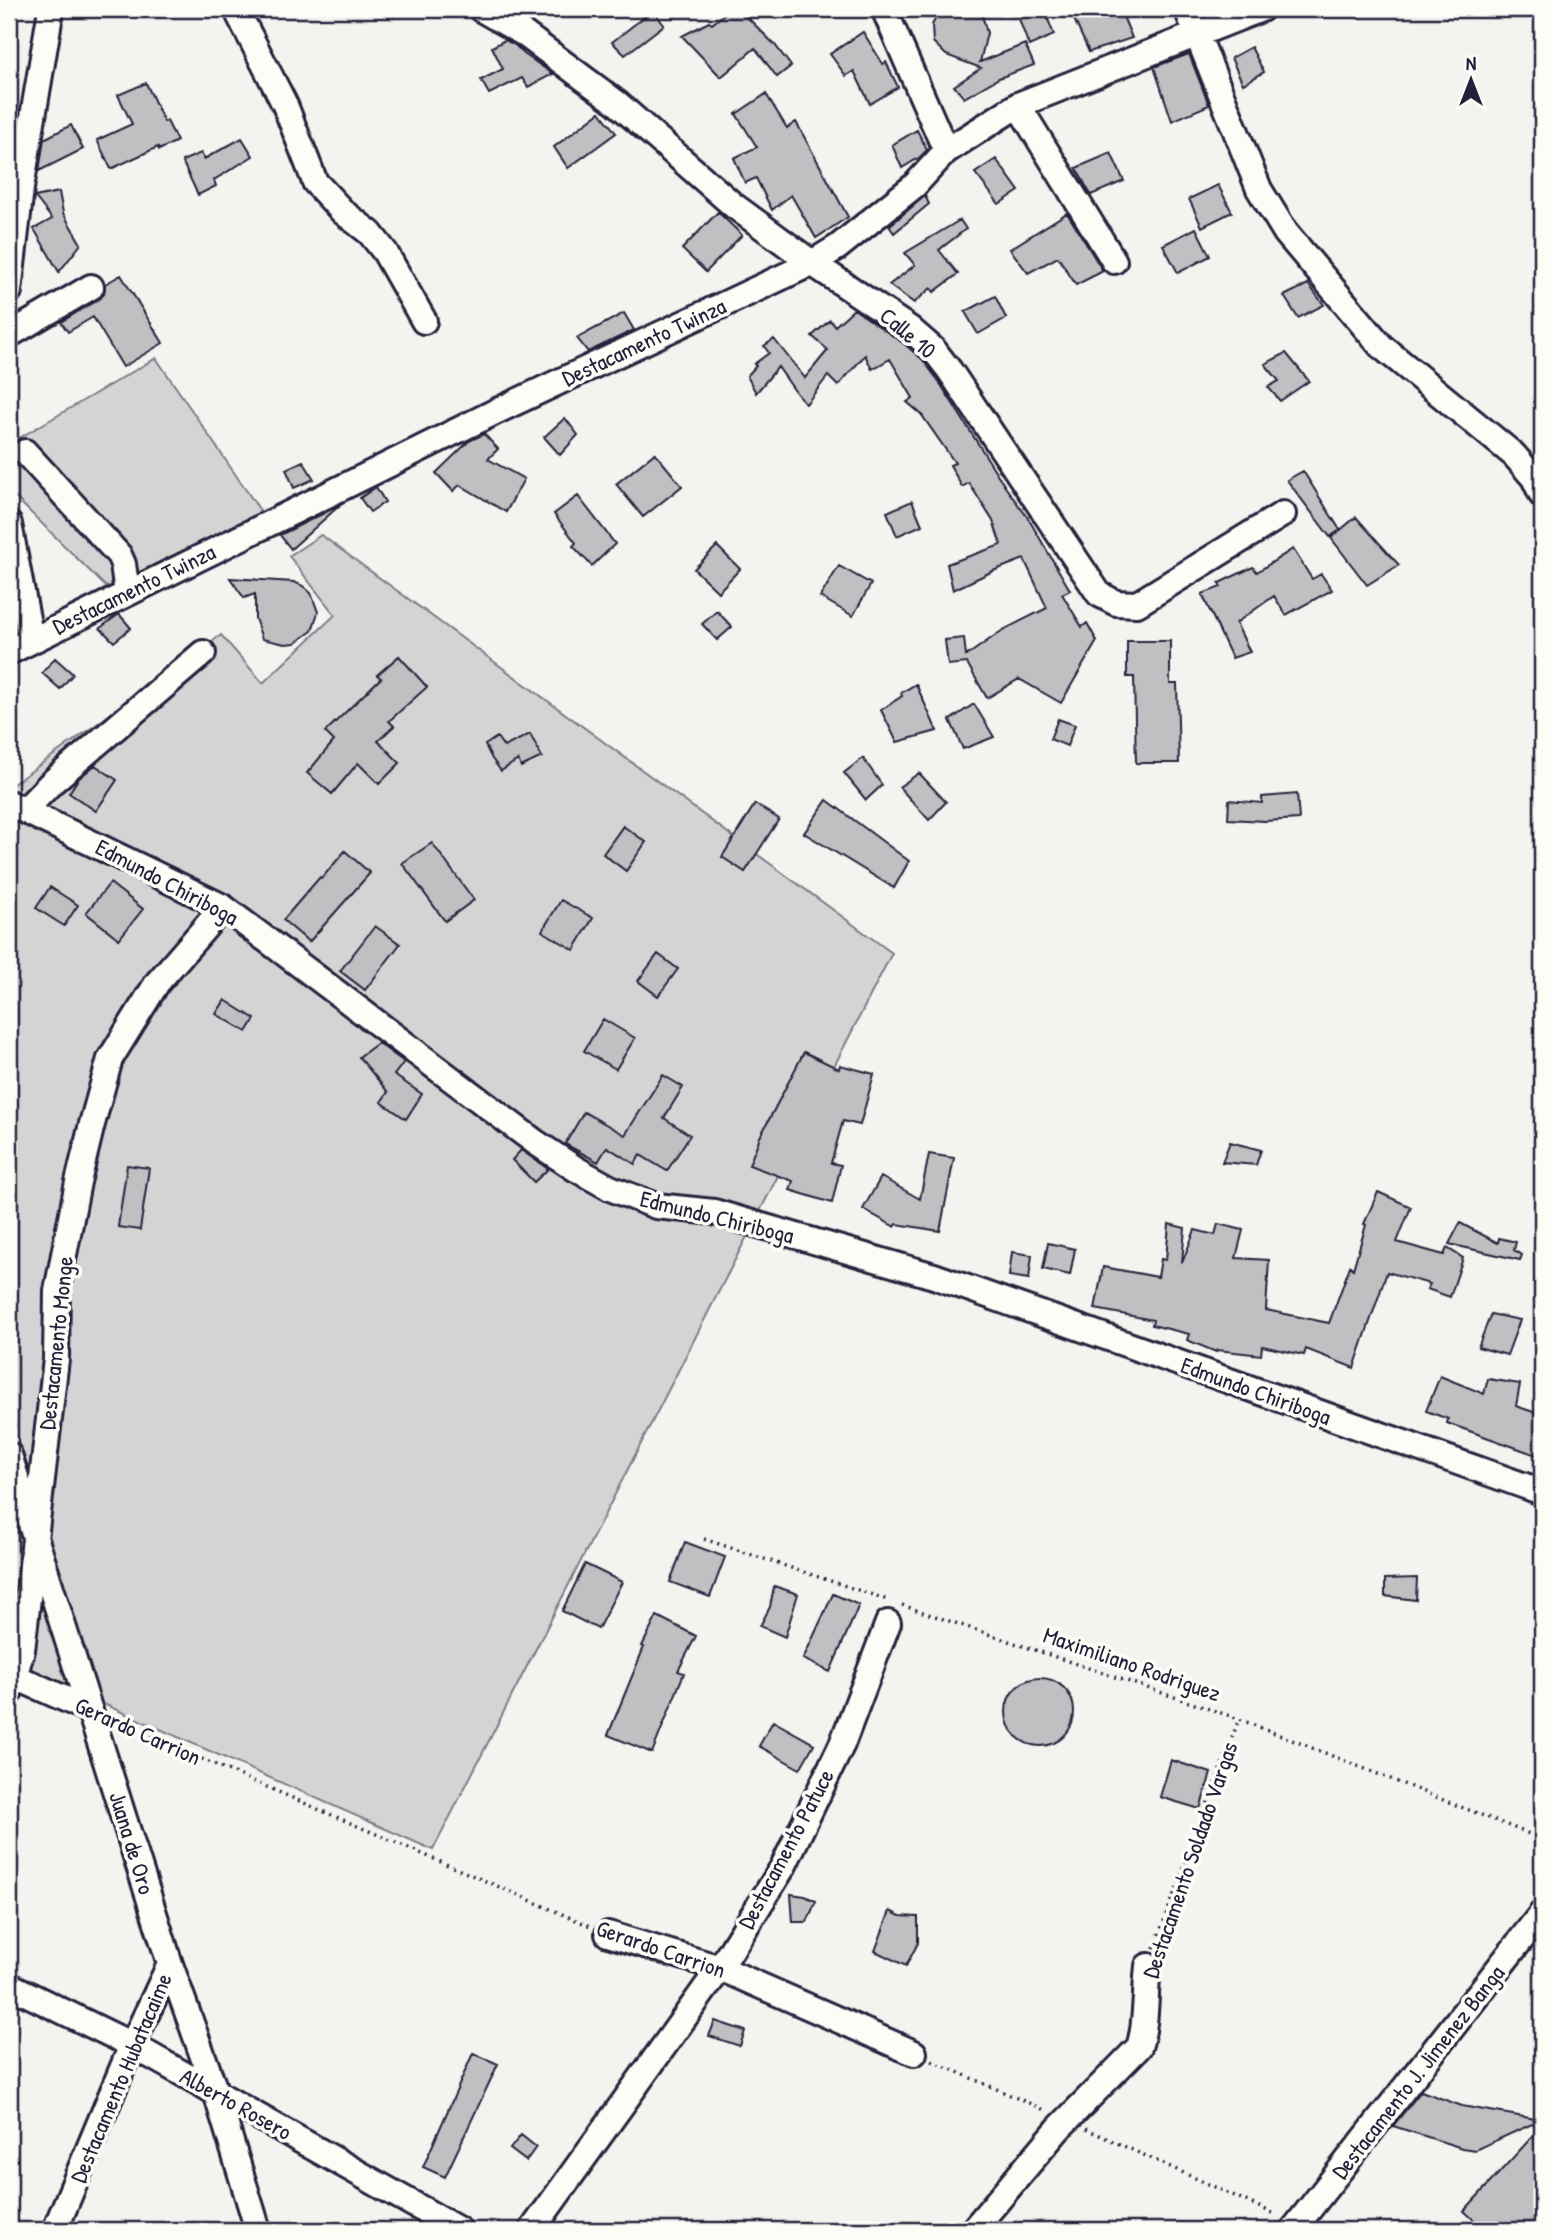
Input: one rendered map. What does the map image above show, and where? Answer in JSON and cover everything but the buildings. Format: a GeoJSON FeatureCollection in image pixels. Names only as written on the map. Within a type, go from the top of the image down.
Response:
{"type":"FeatureCollection","features":[{"type":"Feature","properties":{"kind":"street"},"geometry":{"type":"LineString","coordinates":[[9,291],[21,188],[51,9]]}},
{"type":"Feature","properties":{"kind":"street"},"geometry":{"type":"LineString","coordinates":[[236,9],[285,105],[315,182],[343,212],[370,233],[385,252],[424,321]]}},
{"type":"Feature","properties":{"kind":"street","name":"Calle 10"},"geometry":{"type":"LineString","coordinates":[[481,9],[523,33],[617,103],[715,191],[812,263],[910,329],[933,349],[1099,594],[1116,603],[1137,604],[1283,513]]}},
{"type":"Feature","properties":{"kind":"street"},"geometry":{"type":"LineString","coordinates":[[884,9],[946,151]]}},
{"type":"Feature","properties":{"kind":"street"},"geometry":{"type":"LineString","coordinates":[[1187,9],[1259,190],[1286,233],[1381,346],[1514,455],[1534,478],[1542,495]]}},
{"type":"Feature","properties":{"kind":"street","name":"Destacamento Twinza"},"geometry":{"type":"LineString","coordinates":[[20,646],[497,411],[812,263],[838,247],[914,186],[946,151],[1018,104],[1261,9]]}},
{"type":"Feature","properties":{"kind":"street"},"geometry":{"type":"LineString","coordinates":[[1018,104],[1114,261]]}},
{"type":"Feature","properties":{"kind":"street"},"geometry":{"type":"LineString","coordinates":[[9,335],[91,286]]}},
{"type":"Feature","properties":{"kind":"street"},"geometry":{"type":"LineString","coordinates":[[25,452],[119,555],[124,564],[127,593]]}},
{"type":"Feature","properties":{"kind":"street"},"geometry":{"type":"LineString","coordinates":[[9,524],[20,646]]}},
{"type":"Feature","properties":{"kind":"street"},"geometry":{"type":"LineString","coordinates":[[17,806],[51,783],[204,653]]}},
{"type":"Feature","properties":{"kind":"street","name":"Edmundo Chiriboga"},"geometry":{"type":"LineString","coordinates":[[17,806],[223,907],[535,1142],[610,1188],[656,1206],[713,1212],[934,1276],[1542,1492]]}},
{"type":"Feature","properties":{"kind":"street","name":"Destacamento Monge"},"geometry":{"type":"LineString","coordinates":[[11,1681],[22,1650],[56,1359],[57,1291],[78,1182],[110,1059],[157,983],[223,907]]}},
{"type":"Feature","properties":{"kind":"street","name":"Juana de Oro"},"geometry":{"type":"LineString","coordinates":[[9,1455],[170,1964],[216,2093],[258,2230]]}},
{"type":"Feature","properties":{"kind":"street","name":"Destacamento Patuce"},"geometry":{"type":"LineString","coordinates":[[532,2230],[720,1968],[783,1867],[842,1744],[888,1623]]}},
{"type":"Feature","properties":{"kind":"street","name":"Gerardo Carrion"},"geometry":{"type":"LineString","coordinates":[[11,1681],[90,1710]]}},
{"type":"Feature","properties":{"kind":"street","name":"Destacamento J. Jimenez Banga"},"geometry":{"type":"LineString","coordinates":[[1300,2228],[1542,1913]]}},
{"type":"Feature","properties":{"kind":"street","name":"Gerardo Carrion"},"geometry":{"type":"LineString","coordinates":[[608,1934],[720,1968],[914,2053]]}},
{"type":"Feature","properties":{"kind":"street","name":"Destacamento Hubatacaime"},"geometry":{"type":"LineString","coordinates":[[55,2230],[132,2045],[170,1964]]}},
{"type":"Feature","properties":{"kind":"street","name":"Destacamento Soldado Vargas"},"geometry":{"type":"LineString","coordinates":[[973,2230],[1067,2119],[1139,2047],[1144,2031],[1143,2011],[1148,1966]]}},
{"type":"Feature","properties":{"kind":"street","name":"Alberto Rosero"},"geometry":{"type":"LineString","coordinates":[[9,1984],[132,2045],[459,2230]]}},
{"type":"Feature","properties":{"kind":"path","name":"Maximiliano Rodriguez"},"geometry":{"type":"LineString","coordinates":[[704,1539],[1239,1719],[1542,1839]]}},
{"type":"Feature","properties":{"kind":"path","name":"Gerardo Carrion"},"geometry":{"type":"LineString","coordinates":[[90,1710],[608,1934]]}},
{"type":"Feature","properties":{"kind":"path","name":"Destacamento Soldado Vargas"},"geometry":{"type":"LineString","coordinates":[[1148,1966],[1239,1719]]}},
{"type":"Feature","properties":{"kind":"path"},"geometry":{"type":"LineString","coordinates":[[914,2053],[1067,2119],[1300,2228]]}},
{"type":"Feature","properties":{"kind":"shaded area"},"geometry":{"type":"Polygon","coordinates":[[[156,358],[263,515],[124,588],[105,586],[9,491],[9,444],[156,358]]]}},
{"type":"Feature","properties":{"kind":"shaded area"},"geometry":{"type":"Polygon","coordinates":[[[321,535],[892,953],[433,1850],[9,1662],[9,787],[221,635],[263,683],[335,615],[289,556],[321,535]]]}}]}
